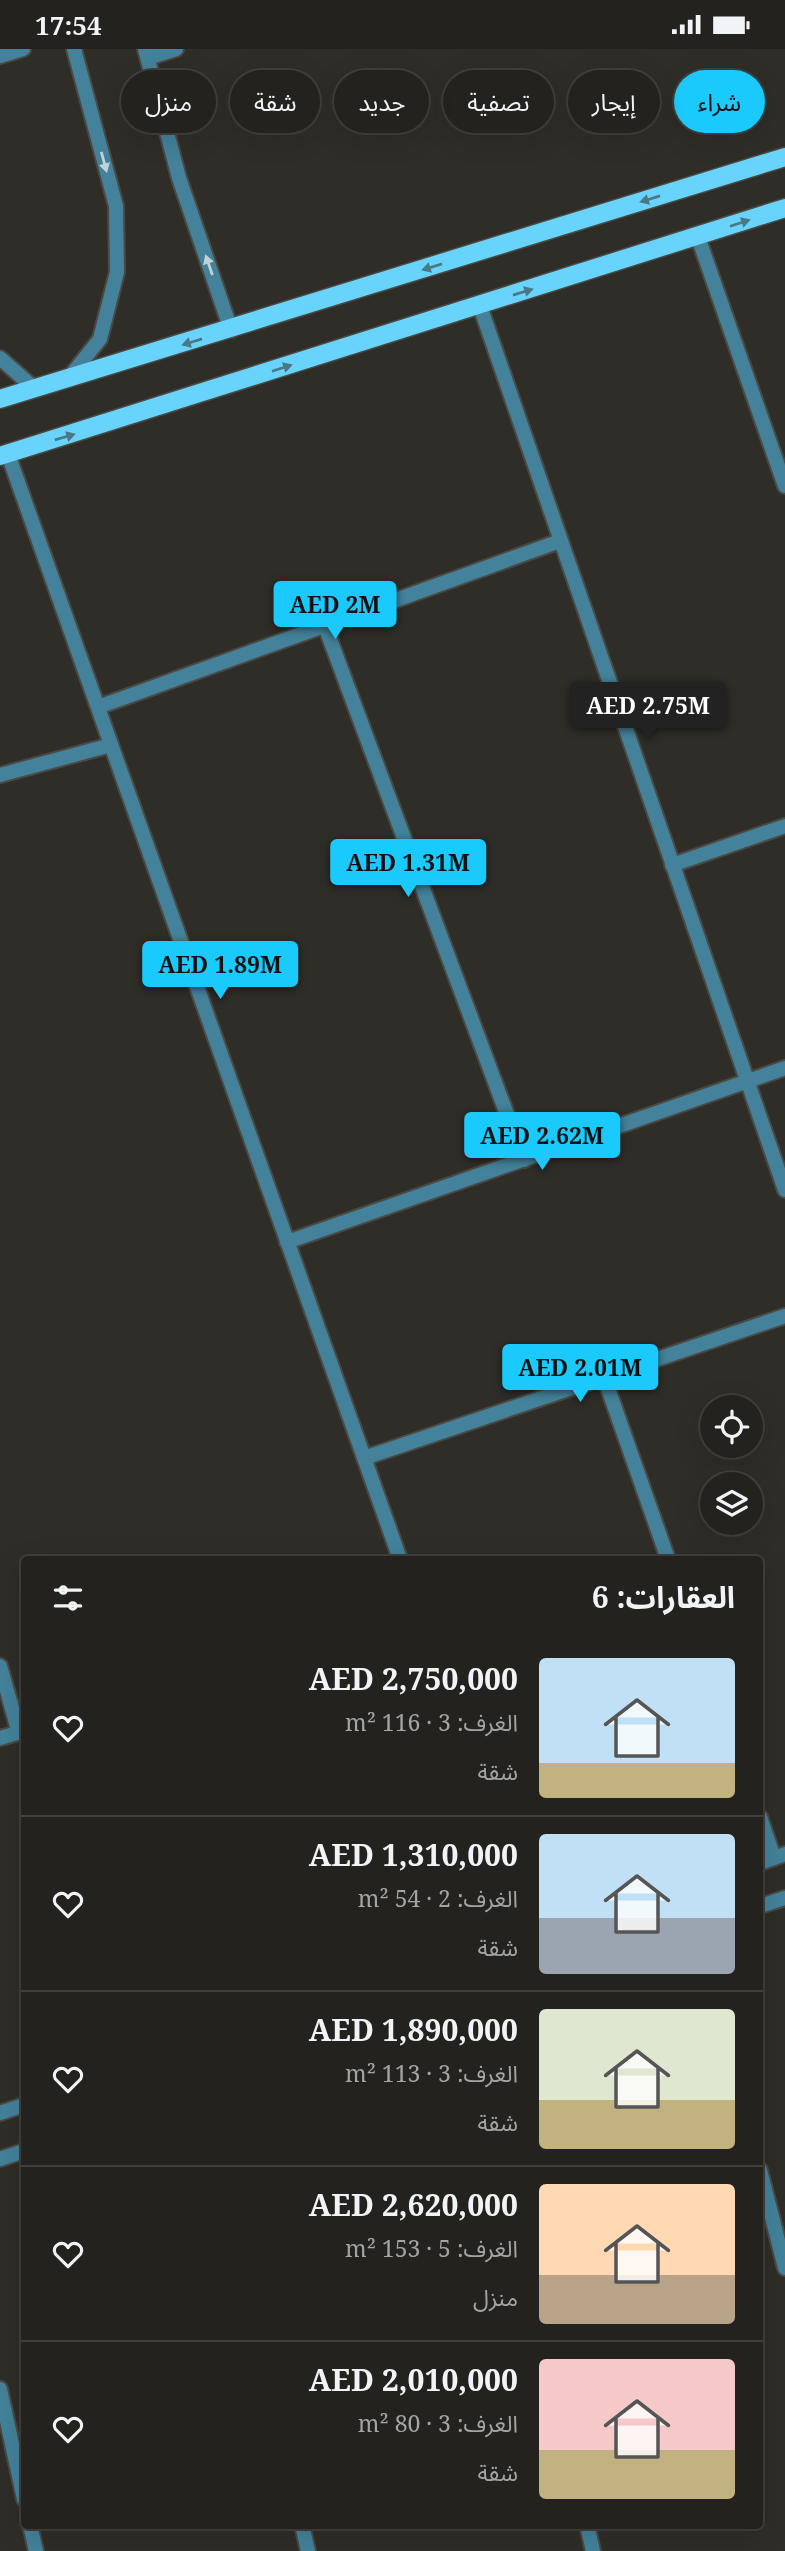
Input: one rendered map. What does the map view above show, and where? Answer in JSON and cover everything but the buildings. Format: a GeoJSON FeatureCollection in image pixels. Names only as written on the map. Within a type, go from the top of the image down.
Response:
{"type":"FeatureCollection","features":[{"type":"Feature","properties":{"kind":"main road"},"geometry":{"type":"LineString","coordinates":[[0,399],[231,330],[785,157]]}},
{"type":"Feature","properties":{"kind":"main road"},"geometry":{"type":"LineString","coordinates":[[4,455],[785,208]]}},
{"type":"Feature","properties":{"kind":"street"},"geometry":{"type":"LineString","coordinates":[[0,56],[23,49]]}},
{"type":"Feature","properties":{"kind":"street"},"geometry":{"type":"LineString","coordinates":[[67,380],[100,339],[117,272],[116,207],[74,49]]}},
{"type":"Feature","properties":{"kind":"street"},"geometry":{"type":"LineString","coordinates":[[176,49],[146,54],[179,178],[231,330]]}},
{"type":"Feature","properties":{"kind":"street"},"geometry":{"type":"LineString","coordinates":[[698,237],[785,486]]}},
{"type":"Feature","properties":{"kind":"street"},"geometry":{"type":"LineString","coordinates":[[481,306],[785,1190]]}},
{"type":"Feature","properties":{"kind":"street"},"geometry":{"type":"LineString","coordinates":[[0,358],[35,389]]}},
{"type":"Feature","properties":{"kind":"street"},"geometry":{"type":"LineString","coordinates":[[4,455],[98,707],[399,1556]]}},
{"type":"Feature","properties":{"kind":"street"},"geometry":{"type":"LineString","coordinates":[[98,707],[560,541]]}},
{"type":"Feature","properties":{"kind":"street"},"geometry":{"type":"LineString","coordinates":[[325,626],[524,1160]]}},
{"type":"Feature","properties":{"kind":"street"},"geometry":{"type":"LineString","coordinates":[[0,775],[111,745]]}},
{"type":"Feature","properties":{"kind":"street"},"geometry":{"type":"LineString","coordinates":[[672,865],[785,826]]}},
{"type":"Feature","properties":{"kind":"street"},"geometry":{"type":"LineString","coordinates":[[288,1243],[785,1068]]}},
{"type":"Feature","properties":{"kind":"street"},"geometry":{"type":"LineString","coordinates":[[364,1458],[785,1316]]}},
{"type":"Feature","properties":{"kind":"street"},"geometry":{"type":"LineString","coordinates":[[604,1377],[667,1556]]}},
{"type":"Feature","properties":{"kind":"street"},"geometry":{"type":"LineString","coordinates":[[0,1665],[21,1729]]}},
{"type":"Feature","properties":{"kind":"street"},"geometry":{"type":"LineString","coordinates":[[0,1738],[21,1732]]}},
{"type":"Feature","properties":{"kind":"street"},"geometry":{"type":"LineString","coordinates":[[763,1826],[773,1858]]}},
{"type":"Feature","properties":{"kind":"street"},"geometry":{"type":"LineString","coordinates":[[763,1905],[785,1898]]}},
{"type":"Feature","properties":{"kind":"street"},"geometry":{"type":"LineString","coordinates":[[0,2113],[21,2106]]}},
{"type":"Feature","properties":{"kind":"street"},"geometry":{"type":"LineString","coordinates":[[0,2159],[21,2152]]}},
{"type":"Feature","properties":{"kind":"street"},"geometry":{"type":"LineString","coordinates":[[763,2182],[785,2268]]}},
{"type":"Feature","properties":{"kind":"street"},"geometry":{"type":"LineString","coordinates":[[0,2389],[21,2485]]}},
{"type":"Feature","properties":{"kind":"street"},"geometry":{"type":"LineString","coordinates":[[31,2529],[36,2551]]}},
{"type":"Feature","properties":{"kind":"street"},"geometry":{"type":"LineString","coordinates":[[303,2529],[308,2551]]}},
{"type":"Feature","properties":{"kind":"street"},"geometry":{"type":"LineString","coordinates":[[588,2529],[593,2551]]}}]}
